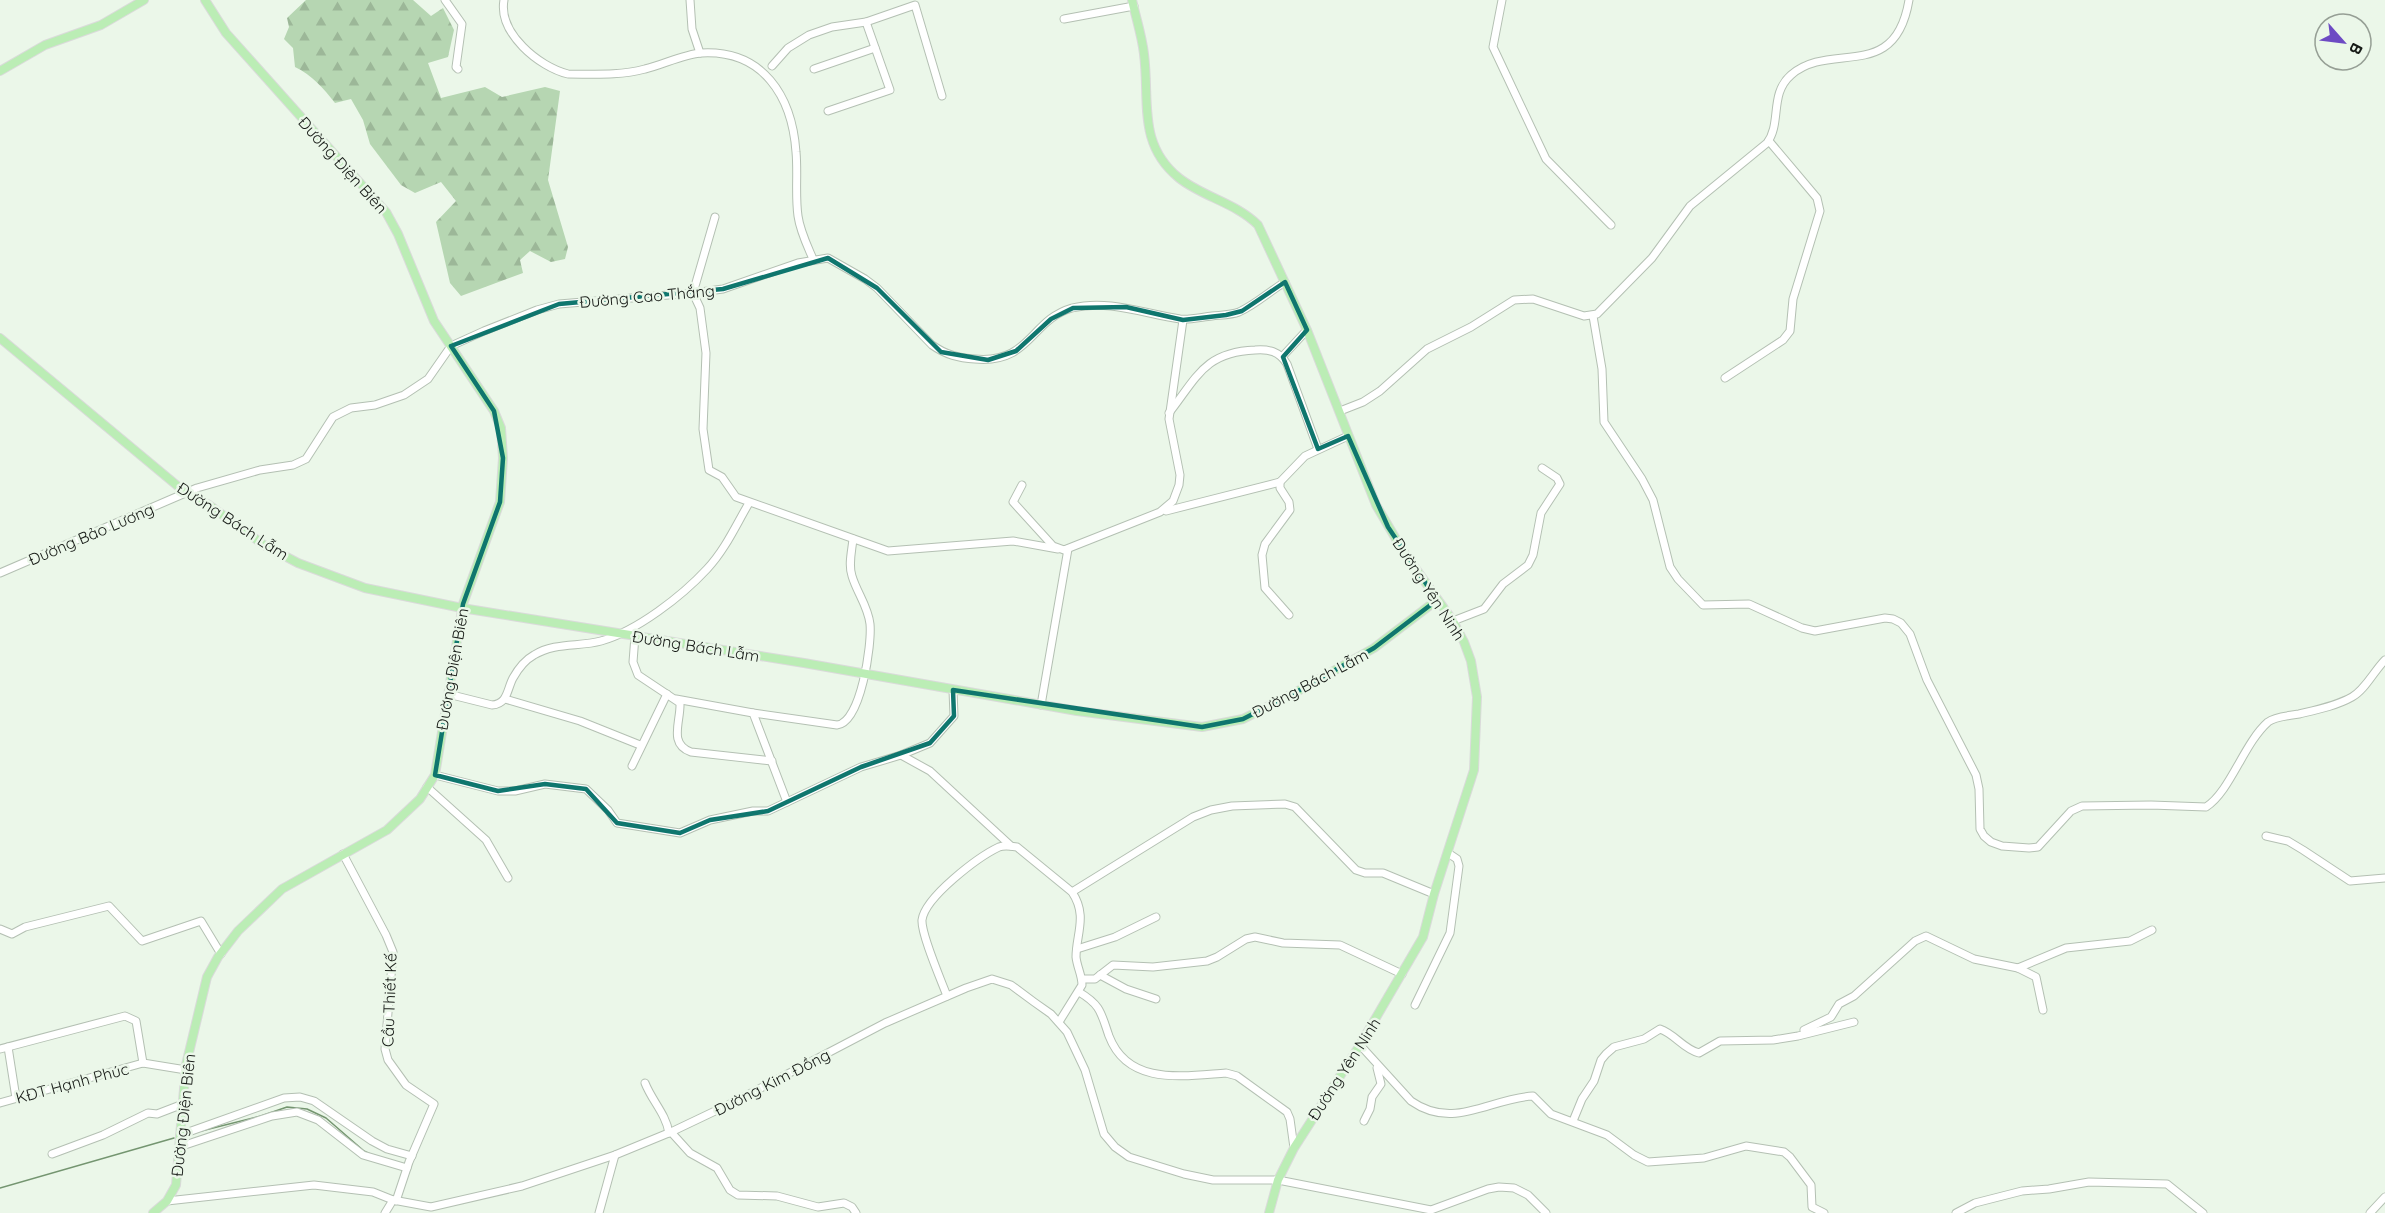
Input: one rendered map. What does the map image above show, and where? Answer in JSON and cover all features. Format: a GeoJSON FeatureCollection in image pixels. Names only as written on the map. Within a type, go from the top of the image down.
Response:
{"type":"FeatureCollection","features":[{"type":"Feature","properties":{"kind":"main road"},"geometry":{"type":"LineString","coordinates":[[0,71],[45,45],[101,25],[144,0]]}},
{"type":"Feature","properties":{"kind":"main road","name":"Đường Điện Biên"},"geometry":{"type":"LineString","coordinates":[[167,1202],[176,1185],[186,1070],[207,977],[221,954],[238,931],[282,889],[387,830],[420,799],[435,775],[462,608],[501,502],[503,458],[501,428],[494,411],[434,321],[398,234],[386,212],[225,33],[205,0]]}},
{"type":"Feature","properties":{"kind":"main road","name":"Đường Yên Ninh"},"geometry":{"type":"LineString","coordinates":[[1133,3],[1144,54],[1148,126],[1156,153],[1179,178],[1196,190],[1244,214],[1258,225],[1307,330],[1376,505],[1388,527],[1453,621],[1464,642],[1474,677],[1476,698],[1474,770],[1434,894],[1424,937],[1360,1045],[1304,1130],[1278,1180],[1269,1213]]}},
{"type":"Feature","properties":{"kind":"main road","name":"Đường Bách Lẫm"},"geometry":{"type":"LineString","coordinates":[[0,338],[186,493],[209,505],[264,545],[298,563],[365,588],[462,608],[1041,705],[1202,727],[1243,718],[1298,691],[1374,648],[1437,600]]}},
{"type":"Feature","properties":{"kind":"main road"},"geometry":{"type":"LineString","coordinates":[[153,1213],[167,1202]]}},
{"type":"Feature","properties":{"kind":"street"},"geometry":{"type":"LineString","coordinates":[[445,0],[462,24],[456,67],[458,69]]}},
{"type":"Feature","properties":{"kind":"street"},"geometry":{"type":"LineString","coordinates":[[504,0],[504,17],[520,43],[538,61],[559,72],[622,74],[699,53],[732,55],[751,63],[767,75],[789,114],[795,141],[798,215],[813,259],[828,258],[865,279],[886,296],[933,345],[950,356],[988,360],[1002,358],[1022,347],[1058,314],[1073,308],[1126,307],[1183,320],[1236,313],[1285,282]]}},
{"type":"Feature","properties":{"kind":"street"},"geometry":{"type":"LineString","coordinates":[[690,0],[691,23],[699,53]]}},
{"type":"Feature","properties":{"kind":"street"},"geometry":{"type":"LineString","coordinates":[[1502,0],[1493,47],[1546,159],[1611,225]]}},
{"type":"Feature","properties":{"kind":"street"},"geometry":{"type":"LineString","coordinates":[[1340,411],[1363,402],[1380,391],[1432,346],[1462,333],[1514,300],[1533,298],[1584,316],[1593,316],[1643,268],[1690,206],[1769,141],[1773,130],[1776,99],[1784,82],[1792,74],[1816,62],[1868,55],[1882,49],[1903,24],[1909,0]]}},
{"type":"Feature","properties":{"kind":"street"},"geometry":{"type":"LineString","coordinates":[[1064,19],[1133,3]]}},
{"type":"Feature","properties":{"kind":"street"},"geometry":{"type":"LineString","coordinates":[[772,66],[788,48],[809,35],[832,27],[866,22],[909,4],[915,5],[942,96]]}},
{"type":"Feature","properties":{"kind":"street"},"geometry":{"type":"LineString","coordinates":[[828,111],[890,90],[866,22]]}},
{"type":"Feature","properties":{"kind":"street"},"geometry":{"type":"LineString","coordinates":[[814,69],[875,48]]}},
{"type":"Feature","properties":{"kind":"street"},"geometry":{"type":"LineString","coordinates":[[1725,378],[1783,340],[1788,334],[1793,299],[1820,211],[1817,198],[1769,141]]}},
{"type":"Feature","properties":{"kind":"street"},"geometry":{"type":"LineString","coordinates":[[715,217],[693,293],[699,308],[706,353],[703,429],[709,470],[722,477],[736,497],[853,539],[888,551],[1013,541],[1068,549],[1160,512],[1280,482],[1301,459],[1348,436]]}},
{"type":"Feature","properties":{"kind":"street","name":"Đường Cao Thắng"},"geometry":{"type":"LineString","coordinates":[[451,346],[484,330],[559,304],[723,289],[813,259]]}},
{"type":"Feature","properties":{"kind":"street"},"geometry":{"type":"LineString","coordinates":[[1593,316],[1601,360],[1604,422],[1649,492],[1660,521],[1670,567],[1677,579],[1699,603],[1705,606],[1749,604],[1810,630],[1822,631],[1884,618],[1893,619],[1903,625],[1910,634],[1927,680],[1974,770],[1979,789],[1980,828],[1987,840],[1994,844],[2038,847],[2071,811],[2082,806],[2206,807],[2218,795],[2247,749],[2267,723],[2276,718],[2313,711],[2352,697],[2385,660]]}},
{"type":"Feature","properties":{"kind":"street"},"geometry":{"type":"LineString","coordinates":[[1160,512],[1173,501],[1180,480],[1170,431],[1169,413],[1183,320]]}},
{"type":"Feature","properties":{"kind":"street"},"geometry":{"type":"LineString","coordinates":[[1282,357],[1307,330]]}},
{"type":"Feature","properties":{"kind":"street","name":"Đường Bảo Lương"},"geometry":{"type":"LineString","coordinates":[[0,573],[186,493],[260,470],[293,465],[306,459],[333,417],[351,408],[375,405],[404,395],[428,379],[451,346]]}},
{"type":"Feature","properties":{"kind":"street"},"geometry":{"type":"LineString","coordinates":[[1169,413],[1208,364],[1222,355],[1239,351],[1273,351],[1287,364],[1318,449]]}},
{"type":"Feature","properties":{"kind":"street"},"geometry":{"type":"LineString","coordinates":[[1453,621],[1484,609],[1503,584],[1524,569],[1530,561],[1541,513],[1560,484],[1557,478],[1542,468]]}},
{"type":"Feature","properties":{"kind":"street"},"geometry":{"type":"LineString","coordinates":[[1280,482],[1280,488],[1289,502],[1290,510],[1265,544],[1262,555],[1265,588],[1289,615]]}},
{"type":"Feature","properties":{"kind":"street"},"geometry":{"type":"LineString","coordinates":[[1022,485],[1013,502],[1058,549]]}},
{"type":"Feature","properties":{"kind":"street"},"geometry":{"type":"LineString","coordinates":[[448,694],[495,705],[505,699],[517,671],[537,653],[558,646],[601,641],[644,621],[707,569],[729,538],[749,503]]}},
{"type":"Feature","properties":{"kind":"street"},"geometry":{"type":"LineString","coordinates":[[635,636],[633,662],[638,675],[676,699],[753,713],[837,725],[844,724],[856,706],[864,674],[871,628],[866,606],[851,574],[853,539]]}},
{"type":"Feature","properties":{"kind":"street"},"geometry":{"type":"LineString","coordinates":[[1041,705],[1068,549]]}},
{"type":"Feature","properties":{"kind":"street"},"geometry":{"type":"LineString","coordinates":[[435,775],[498,791],[515,791],[545,784],[586,789],[608,810],[617,823],[680,833],[710,820],[768,811],[861,767],[901,755],[930,743],[954,716],[953,690]]}},
{"type":"Feature","properties":{"kind":"street"},"geometry":{"type":"LineString","coordinates":[[632,766],[640,745],[667,694]]}},
{"type":"Feature","properties":{"kind":"street"},"geometry":{"type":"LineString","coordinates":[[505,699],[580,721],[640,745]]}},
{"type":"Feature","properties":{"kind":"street"},"geometry":{"type":"LineString","coordinates":[[676,699],[680,707],[677,740],[686,750],[772,762]]}},
{"type":"Feature","properties":{"kind":"street"},"geometry":{"type":"LineString","coordinates":[[753,713],[787,802]]}},
{"type":"Feature","properties":{"kind":"street"},"geometry":{"type":"LineString","coordinates":[[901,755],[930,771],[1011,846],[1020,849],[1072,892],[1081,924],[1076,961],[1082,979],[1079,992],[1059,1022]]}},
{"type":"Feature","properties":{"kind":"street"},"geometry":{"type":"LineString","coordinates":[[427,788],[486,840],[508,878]]}},
{"type":"Feature","properties":{"kind":"street"},"geometry":{"type":"LineString","coordinates":[[1072,892],[1203,813],[1232,806],[1284,804],[1302,812],[1356,870],[1365,873],[1383,873],[1434,894]]}},
{"type":"Feature","properties":{"kind":"street"},"geometry":{"type":"LineString","coordinates":[[2266,836],[2303,849],[2350,881],[2385,878]]}},
{"type":"Feature","properties":{"kind":"street"},"geometry":{"type":"LineString","coordinates":[[947,996],[922,921],[933,898],[946,884],[998,848],[1011,846]]}},
{"type":"Feature","properties":{"kind":"street"},"geometry":{"type":"LineString","coordinates":[[1415,1005],[1452,927],[1459,866],[1457,859],[1448,853]]}},
{"type":"Feature","properties":{"kind":"street","name":"Cầu Thiết Kế"},"geometry":{"type":"LineString","coordinates":[[343,854],[393,952],[386,1037],[388,1060],[406,1085],[434,1104],[395,1201],[385,1213]]}},
{"type":"Feature","properties":{"kind":"street"},"geometry":{"type":"LineString","coordinates":[[0,929],[12,933],[25,927],[109,906],[142,941],[201,921],[221,954]]}},
{"type":"Feature","properties":{"kind":"street"},"geometry":{"type":"LineString","coordinates":[[1077,949],[1115,938],[1156,917]]}},
{"type":"Feature","properties":{"kind":"street"},"geometry":{"type":"LineString","coordinates":[[2018,968],[2066,948],[2130,941],[2152,930]]}},
{"type":"Feature","properties":{"kind":"street"},"geometry":{"type":"LineString","coordinates":[[1804,1030],[1831,1017],[1839,1004],[1854,996],[1915,941],[1926,936],[1974,959],[2018,968],[2036,976]]}},
{"type":"Feature","properties":{"kind":"street"},"geometry":{"type":"LineString","coordinates":[[1082,979],[1092,980],[1113,965],[1153,967],[1207,961],[1246,939],[1255,937],[1279,943],[1340,945],[1402,974]]}},
{"type":"Feature","properties":{"kind":"street"},"geometry":{"type":"LineString","coordinates":[[2043,958],[2036,976],[2043,1010]]}},
{"type":"Feature","properties":{"kind":"street"},"geometry":{"type":"LineString","coordinates":[[1100,975],[1156,999]]}},
{"type":"Feature","properties":{"kind":"street","name":"Đường Kim Đồng"},"geometry":{"type":"LineString","coordinates":[[167,1202],[314,1185],[373,1192],[395,1201],[431,1207],[522,1186],[615,1155],[670,1133],[885,1023],[987,980],[1002,981],[1051,1014],[1059,1022],[1074,1044],[1085,1070],[1104,1134],[1129,1157],[1175,1172],[1213,1180],[1278,1180],[1431,1210],[1488,1189],[1508,1187],[1521,1190],[1546,1213]]}},
{"type":"Feature","properties":{"kind":"street"},"geometry":{"type":"LineString","coordinates":[[1079,992],[1098,1006],[1114,1045],[1137,1069],[1153,1075],[1226,1073],[1237,1076],[1287,1112],[1294,1148]]}},
{"type":"Feature","properties":{"kind":"street","name":"KĐT Hạnh Phúc"},"geometry":{"type":"LineString","coordinates":[[0,1049],[125,1016],[136,1021],[143,1063]]}},
{"type":"Feature","properties":{"kind":"street"},"geometry":{"type":"LineString","coordinates":[[1573,1121],[1582,1099],[1594,1081],[1601,1060],[1606,1054],[1620,1044],[1644,1039],[1660,1029],[1688,1049],[1699,1053],[1720,1041],[1782,1039],[1854,1022]]}},
{"type":"Feature","properties":{"kind":"street"},"geometry":{"type":"LineString","coordinates":[[1360,1045],[1408,1098],[1425,1108],[1459,1114],[1532,1095],[1538,1098],[1551,1114],[1607,1135],[1634,1155],[1648,1161],[1704,1158],[1746,1146],[1784,1152],[1811,1185],[1812,1211],[1824,1213]]}},
{"type":"Feature","properties":{"kind":"street"},"geometry":{"type":"LineString","coordinates":[[8,1047],[16,1098]]}},
{"type":"Feature","properties":{"kind":"street"},"geometry":{"type":"LineString","coordinates":[[1364,1121],[1370,1109],[1372,1097],[1381,1084],[1376,1062]]}},
{"type":"Feature","properties":{"kind":"street","name":"KĐT Hạnh Phúc"},"geometry":{"type":"LineString","coordinates":[[0,1103],[143,1063],[186,1070]]}},
{"type":"Feature","properties":{"kind":"street"},"geometry":{"type":"LineString","coordinates":[[645,1083],[649,1095],[663,1114],[670,1133],[690,1153],[717,1168],[730,1190],[738,1195],[777,1196],[818,1207],[844,1203],[852,1207],[856,1213]]}},
{"type":"Feature","properties":{"kind":"street"},"geometry":{"type":"LineString","coordinates":[[180,1135],[284,1098],[300,1097],[314,1101],[377,1144],[412,1156]]}},
{"type":"Feature","properties":{"kind":"street"},"geometry":{"type":"LineString","coordinates":[[52,1154],[103,1135],[148,1113],[157,1114],[183,1104]]}},
{"type":"Feature","properties":{"kind":"street"},"geometry":{"type":"LineString","coordinates":[[179,1147],[272,1116],[297,1112],[318,1120],[363,1155],[407,1168]]}},
{"type":"Feature","properties":{"kind":"street"},"geometry":{"type":"LineString","coordinates":[[599,1213],[615,1155]]}},
{"type":"Feature","properties":{"kind":"street"},"geometry":{"type":"LineString","coordinates":[[1956,1213],[1975,1203],[2022,1191],[2090,1182],[2167,1184],[2203,1213]]}},
{"type":"Feature","properties":{"kind":"street"},"geometry":{"type":"LineString","coordinates":[[2370,1213],[2385,1197]]}},
{"type":"Feature","properties":{"kind":"highlighted area"},"geometry":{"type":"Polygon","coordinates":[[[828,258],[877,288],[941,352],[988,360],[1016,351],[1051,319],[1073,308],[1126,307],[1183,320],[1226,315],[1242,311],[1285,282],[1307,330],[1283,357],[1318,449],[1348,436],[1388,527],[1437,600],[1374,648],[1243,719],[1202,727],[953,690],[954,716],[930,743],[861,767],[768,811],[710,820],[680,833],[617,823],[586,789],[545,784],[498,791],[435,775],[463,604],[500,502],[503,458],[494,411],[451,346],[559,304],[723,289],[828,258]]]}},
{"type":"Feature","properties":{"kind":"green space"},"geometry":{"type":"Polygon","coordinates":[[[306,0],[413,0],[431,16],[443,8],[454,30],[448,57],[428,63],[441,98],[485,87],[502,97],[545,87],[560,91],[548,180],[568,247],[565,259],[551,262],[530,251],[520,260],[523,273],[461,296],[450,283],[436,222],[456,201],[441,182],[415,193],[401,185],[370,144],[363,120],[351,99],[335,103],[312,78],[295,67],[293,48],[284,39],[289,27],[287,18],[306,0]]]}},
{"type":"Feature","properties":{"kind":"waterway"},"geometry":{"type":"LineString","coordinates":[[201,1131],[287,1107],[307,1109],[326,1118],[370,1154]]}},
{"type":"Feature","properties":{"kind":"waterway"},"geometry":{"type":"LineString","coordinates":[[0,1188],[174,1138]]}}]}
